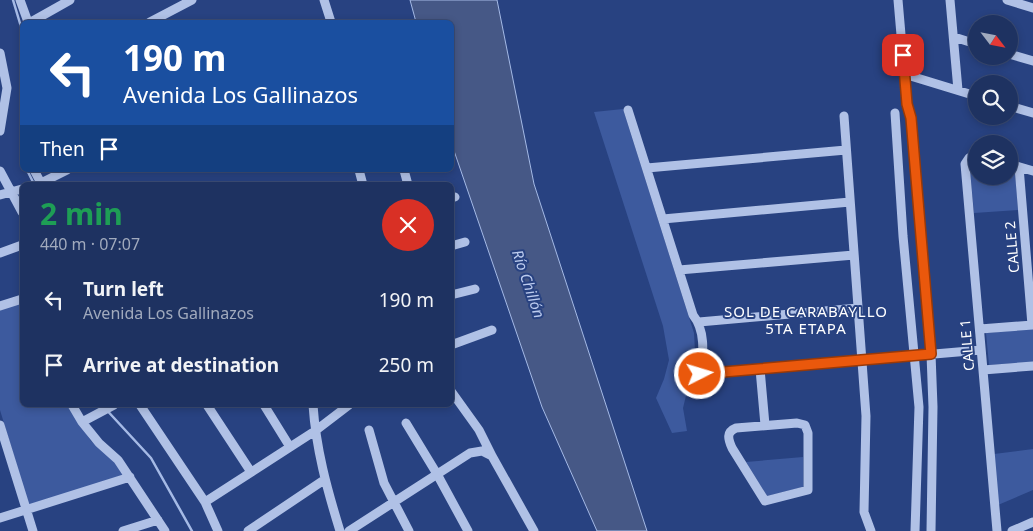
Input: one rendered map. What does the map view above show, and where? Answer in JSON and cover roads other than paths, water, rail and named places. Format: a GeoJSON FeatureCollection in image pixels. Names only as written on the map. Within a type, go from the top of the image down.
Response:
{"type":"FeatureCollection","features":[{"type":"Feature","properties":{"kind":"street"},"geometry":{"type":"LineString","coordinates":[[20,0],[28,20]]}},
{"type":"Feature","properties":{"kind":"street"},"geometry":{"type":"LineString","coordinates":[[33,20],[70,0]]}},
{"type":"Feature","properties":{"kind":"street"},"geometry":{"type":"LineString","coordinates":[[154,20],[192,0]]}},
{"type":"Feature","properties":{"kind":"street"},"geometry":{"type":"LineString","coordinates":[[324,0],[330,20]]}},
{"type":"Feature","properties":{"kind":"street"},"geometry":{"type":"LineString","coordinates":[[898,0],[907,104],[911,118],[931,354],[933,407],[931,531]]}},
{"type":"Feature","properties":{"kind":"street"},"geometry":{"type":"LineString","coordinates":[[950,0],[958,90]]}},
{"type":"Feature","properties":{"kind":"street"},"geometry":{"type":"LineString","coordinates":[[1007,0],[1033,8]]}},
{"type":"Feature","properties":{"kind":"street"},"geometry":{"type":"LineString","coordinates":[[954,37],[968,41]]}},
{"type":"Feature","properties":{"kind":"street"},"geometry":{"type":"LineString","coordinates":[[0,54],[7,88],[0,131]]}},
{"type":"Feature","properties":{"kind":"street"},"geometry":{"type":"LineString","coordinates":[[1018,57],[1033,61]]}},
{"type":"Feature","properties":{"kind":"street"},"geometry":{"type":"LineString","coordinates":[[904,74],[968,93]]}},
{"type":"Feature","properties":{"kind":"street"},"geometry":{"type":"LineString","coordinates":[[1018,109],[1033,113]]}},
{"type":"Feature","properties":{"kind":"street"},"geometry":{"type":"LineString","coordinates":[[628,110],[693,315],[699,322],[703,354],[700,374],[981,350]]}},
{"type":"Feature","properties":{"kind":"street"},"geometry":{"type":"LineString","coordinates":[[894,113],[903,236],[915,356],[919,434],[915,531]]}},
{"type":"Feature","properties":{"kind":"street"},"geometry":{"type":"LineString","coordinates":[[844,116],[866,416],[864,512],[872,531]]}},
{"type":"Feature","properties":{"kind":"street"},"geometry":{"type":"LineString","coordinates":[[646,168],[846,150]]}},
{"type":"Feature","properties":{"kind":"street","name":"CALLE 1"},"geometry":{"type":"LineString","coordinates":[[968,162],[966,164],[997,531]]}},
{"type":"Feature","properties":{"kind":"street"},"geometry":{"type":"LineString","coordinates":[[1019,167],[1033,171]]}},
{"type":"Feature","properties":{"kind":"street","name":"CALLE 2"},"geometry":{"type":"LineString","coordinates":[[1019,167],[1033,325]]}},
{"type":"Feature","properties":{"kind":"street"},"geometry":{"type":"LineString","coordinates":[[45,182],[63,172]]}},
{"type":"Feature","properties":{"kind":"street"},"geometry":{"type":"LineString","coordinates":[[1,175],[20,208]]}},
{"type":"Feature","properties":{"kind":"street"},"geometry":{"type":"LineString","coordinates":[[0,195],[20,189]]}},
{"type":"Feature","properties":{"kind":"street"},"geometry":{"type":"LineString","coordinates":[[663,219],[850,202]]}},
{"type":"Feature","properties":{"kind":"street"},"geometry":{"type":"LineString","coordinates":[[454,245],[465,242]]}},
{"type":"Feature","properties":{"kind":"street"},"geometry":{"type":"LineString","coordinates":[[0,252],[20,246]]}},
{"type":"Feature","properties":{"kind":"street"},"geometry":{"type":"LineString","coordinates":[[679,270],[854,255]]}},
{"type":"Feature","properties":{"kind":"street"},"geometry":{"type":"LineString","coordinates":[[454,294],[475,289]]}},
{"type":"Feature","properties":{"kind":"street"},"geometry":{"type":"LineString","coordinates":[[0,306],[20,300]]}},
{"type":"Feature","properties":{"kind":"street"},"geometry":{"type":"LineString","coordinates":[[699,322],[858,308]]}},
{"type":"Feature","properties":{"kind":"street"},"geometry":{"type":"LineString","coordinates":[[980,330],[1033,325]]}},
{"type":"Feature","properties":{"kind":"street"},"geometry":{"type":"LineString","coordinates":[[454,344],[492,330]]}},
{"type":"Feature","properties":{"kind":"street"},"geometry":{"type":"LineString","coordinates":[[983,370],[1033,366]]}},
{"type":"Feature","properties":{"kind":"street"},"geometry":{"type":"LineString","coordinates":[[760,369],[765,425]]}},
{"type":"Feature","properties":{"kind":"street"},"geometry":{"type":"LineString","coordinates":[[454,395],[479,430],[534,531]]}},
{"type":"Feature","properties":{"kind":"street"},"geometry":{"type":"LineString","coordinates":[[73,407],[82,422],[99,443],[118,460],[166,531]]}},
{"type":"Feature","properties":{"kind":"street"},"geometry":{"type":"LineString","coordinates":[[82,422],[110,407]]}},
{"type":"Feature","properties":{"kind":"street"},"geometry":{"type":"LineString","coordinates":[[141,407],[205,502],[218,531]]}},
{"type":"Feature","properties":{"kind":"street"},"geometry":{"type":"LineString","coordinates":[[208,407],[251,472]]}},
{"type":"Feature","properties":{"kind":"street"},"geometry":{"type":"LineString","coordinates":[[265,407],[290,446]]}},
{"type":"Feature","properties":{"kind":"street"},"geometry":{"type":"LineString","coordinates":[[313,407],[315,431],[324,480],[340,531]]}},
{"type":"Feature","properties":{"kind":"street"},"geometry":{"type":"LineString","coordinates":[[205,502],[315,431],[346,407]]}},
{"type":"Feature","properties":{"kind":"street"},"geometry":{"type":"LineString","coordinates":[[406,423],[468,531]]}},
{"type":"Feature","properties":{"kind":"street"},"geometry":{"type":"LineString","coordinates":[[797,423],[805,425],[808,433],[808,488],[806,491],[767,501],[763,500],[728,439],[730,432],[736,428],[765,425],[797,423]]}},
{"type":"Feature","properties":{"kind":"street"},"geometry":{"type":"LineString","coordinates":[[0,425],[33,531]]}},
{"type":"Feature","properties":{"kind":"street"},"geometry":{"type":"LineString","coordinates":[[369,430],[384,483],[408,531]]}},
{"type":"Feature","properties":{"kind":"street"},"geometry":{"type":"LineString","coordinates":[[349,531],[470,453],[482,451],[492,456]]}},
{"type":"Feature","properties":{"kind":"street"},"geometry":{"type":"LineString","coordinates":[[0,518],[130,477]]}},
{"type":"Feature","properties":{"kind":"street"},"geometry":{"type":"LineString","coordinates":[[248,531],[324,480]]}},
{"type":"Feature","properties":{"kind":"street"},"geometry":{"type":"LineString","coordinates":[[123,531],[158,520]]}},
{"type":"Feature","properties":{"kind":"street"},"geometry":{"type":"LineString","coordinates":[[1012,531],[1033,522]]}},
{"type":"Feature","properties":{"kind":"water","name":"Río Chillón"},"geometry":{"type":"Polygon","coordinates":[[[410,0],[497,0],[534,184],[647,531],[597,531],[542,407],[454,151],[454,20],[415,20],[410,0]]]}},
{"type":"Feature","properties":{"kind":"waterway"},"geometry":{"type":"LineString","coordinates":[[13,0],[20,23]]}},
{"type":"Feature","properties":{"kind":"waterway"},"geometry":{"type":"LineString","coordinates":[[28,172],[33,182]]}},
{"type":"Feature","properties":{"kind":"waterway"},"geometry":{"type":"LineString","coordinates":[[104,407],[151,458],[192,531]]}},
{"type":"Feature","properties":{"kind":"district","name":"SOL DE CARABAYLLO 5TA ETAPA"},"geometry":{"type":"Point","coordinates":[806,320]}}]}
